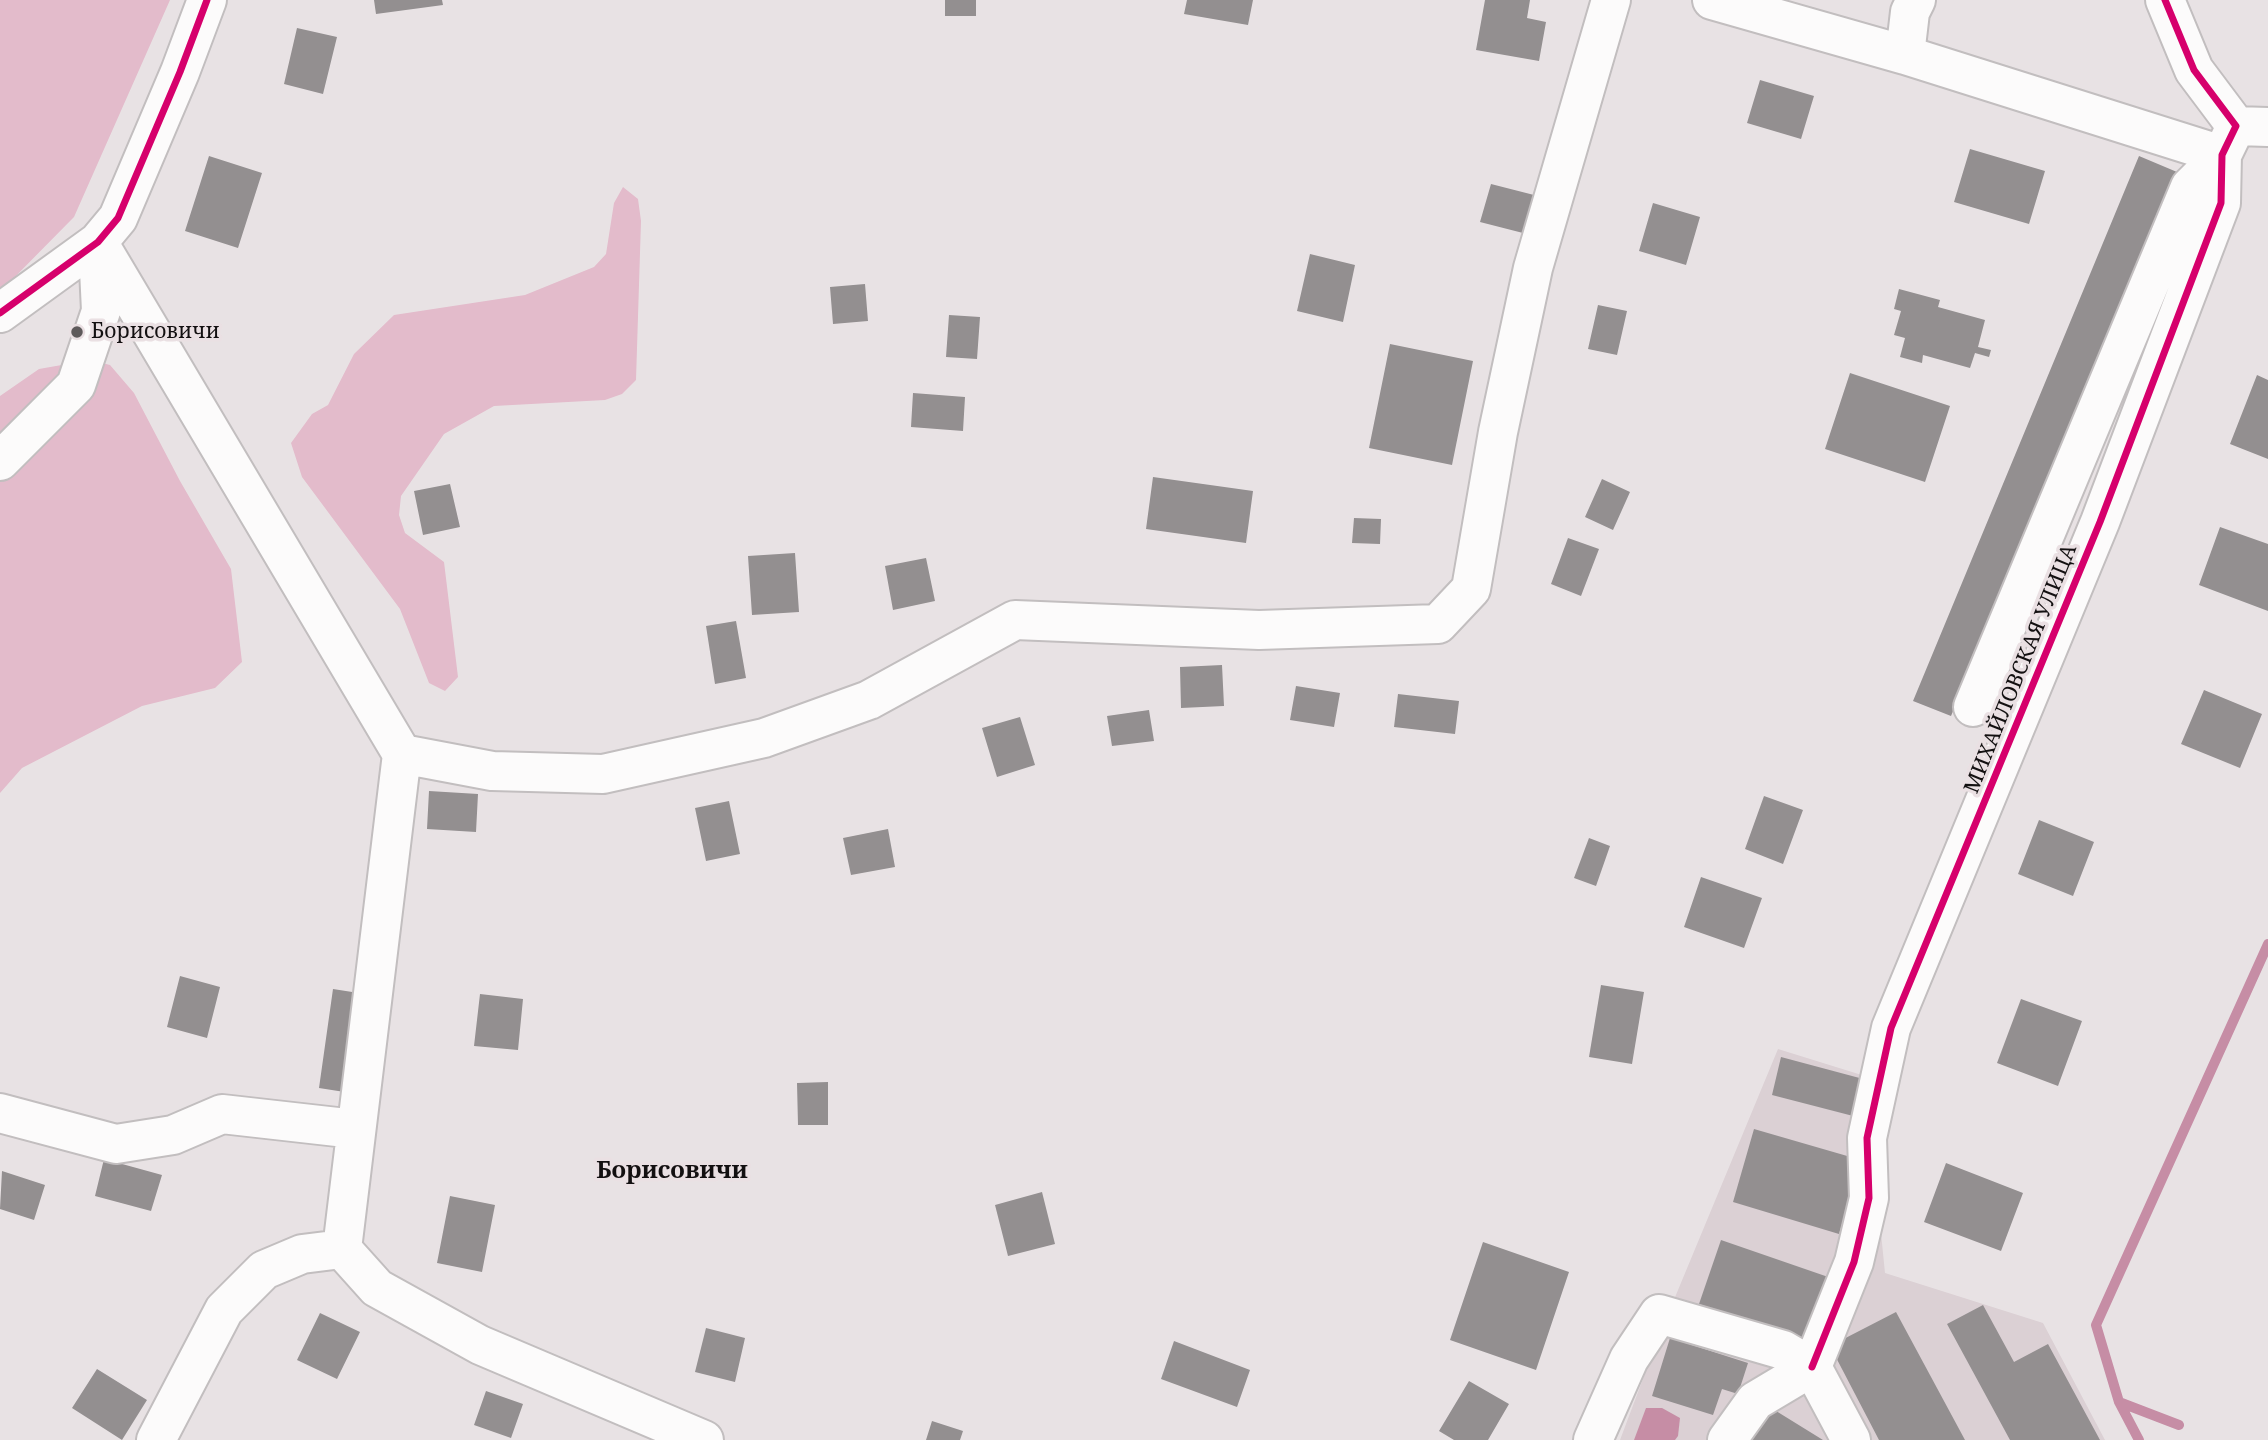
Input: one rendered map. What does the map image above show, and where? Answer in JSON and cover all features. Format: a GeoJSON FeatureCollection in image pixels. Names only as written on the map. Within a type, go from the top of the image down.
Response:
{"type":"FeatureCollection","features":[{"type":"Feature","properties":{"kind":"street"},"geometry":{"type":"LineString","coordinates":[[0,313],[98,242],[118,218],[180,72],[207,0]]}},
{"type":"Feature","properties":{"kind":"street"},"geometry":{"type":"LineString","coordinates":[[402,754],[492,771],[603,774],[764,738],[869,700],[1015,621],[1259,630],[1438,624],[1471,589],[1498,432],[1533,268],[1611,0]]}},
{"type":"Feature","properties":{"kind":"street"},"geometry":{"type":"LineString","coordinates":[[1712,0],[1905,55],[2242,136]]}},
{"type":"Feature","properties":{"kind":"street"},"geometry":{"type":"LineString","coordinates":[[1905,55],[1910,12],[1916,0]]}},
{"type":"Feature","properties":{"kind":"street"},"geometry":{"type":"LineString","coordinates":[[2165,0],[2194,70],[2242,136]]}},
{"type":"Feature","properties":{"kind":"street"},"geometry":{"type":"LineString","coordinates":[[1973,707],[2190,187],[2242,136]]}},
{"type":"Feature","properties":{"kind":"street","name":"МИХАЙЛОВСКАЯ УЛИЦА"},"geometry":{"type":"LineString","coordinates":[[1812,1367],[1854,1262],[1869,1198],[1867,1138],[1891,1028],[2100,522],[2217,216],[2242,136]]}},
{"type":"Feature","properties":{"kind":"street"},"geometry":{"type":"LineString","coordinates":[[0,461],[76,385],[101,311],[98,242]]}},
{"type":"Feature","properties":{"kind":"street"},"geometry":{"type":"LineString","coordinates":[[98,242],[402,754],[342,1249],[377,1288],[480,1345],[704,1440]]}},
{"type":"Feature","properties":{"kind":"street"},"geometry":{"type":"LineString","coordinates":[[0,1113],[116,1144],[173,1135],[222,1114],[355,1129]]}},
{"type":"Feature","properties":{"kind":"street"},"geometry":{"type":"LineString","coordinates":[[156,1440],[224,1311],[264,1270],[302,1254],[342,1249]]}},
{"type":"Feature","properties":{"kind":"street"},"geometry":{"type":"LineString","coordinates":[[1593,1440],[1629,1359],[1659,1314],[1783,1350],[1812,1367],[1851,1440]]}},
{"type":"Feature","properties":{"kind":"street"},"geometry":{"type":"LineString","coordinates":[[1727,1440],[1755,1401],[1812,1367]]}},
{"type":"Feature","properties":{"kind":"shaded area"},"geometry":{"type":"Polygon","coordinates":[[[0,0],[170,0],[74,217],[0,292],[0,0]]]}},
{"type":"Feature","properties":{"kind":"shaded area"},"geometry":{"type":"Polygon","coordinates":[[[623,187],[638,199],[641,221],[636,380],[622,394],[605,400],[494,406],[444,434],[401,496],[399,515],[405,533],[444,562],[458,677],[445,691],[429,683],[400,609],[302,477],[291,443],[312,414],[328,405],[354,354],[394,315],[525,295],[594,267],[606,254],[614,203],[623,187]]]}},
{"type":"Feature","properties":{"kind":"shaded area"},"geometry":{"type":"Polygon","coordinates":[[[90,360],[110,365],[134,393],[180,481],[231,569],[242,662],[215,688],[142,706],[22,768],[0,793],[0,396],[39,369],[90,360]]]}},
{"type":"Feature","properties":{"kind":"shaded area"},"geometry":{"type":"Polygon","coordinates":[[[1778,1049],[1881,1081],[1871,1133],[1885,1273],[2043,1323],[2105,1440],[1620,1440],[1661,1331],[1778,1049]]]}},
{"type":"Feature","properties":{"kind":"shaded area"},"geometry":{"type":"Polygon","coordinates":[[[1646,1408],[1662,1408],[1680,1418],[1675,1440],[1634,1440],[1646,1408]]]}},
{"type":"Feature","properties":{"kind":"building"},"geometry":{"type":"Polygon","coordinates":[[[374,0],[442,0],[443,5],[376,14],[374,0]]]}},
{"type":"Feature","properties":{"kind":"building"},"geometry":{"type":"Polygon","coordinates":[[[945,0],[976,0],[976,16],[945,16],[945,0]]]}},
{"type":"Feature","properties":{"kind":"building"},"geometry":{"type":"Polygon","coordinates":[[[1187,0],[1253,0],[1248,25],[1184,14],[1187,0]]]}},
{"type":"Feature","properties":{"kind":"building"},"geometry":{"type":"Polygon","coordinates":[[[1485,0],[1530,0],[1527,18],[1546,22],[1539,61],[1476,50],[1485,0]]]}},
{"type":"Feature","properties":{"kind":"building"},"geometry":{"type":"Polygon","coordinates":[[[297,28],[337,37],[323,94],[284,84],[297,28]]]}},
{"type":"Feature","properties":{"kind":"building"},"geometry":{"type":"Polygon","coordinates":[[[1760,80],[1814,96],[1801,139],[1747,123],[1760,80]]]}},
{"type":"Feature","properties":{"kind":"building"},"geometry":{"type":"Polygon","coordinates":[[[1970,149],[2045,171],[2029,224],[1954,202],[1970,149]]]}},
{"type":"Feature","properties":{"kind":"building"},"geometry":{"type":"Polygon","coordinates":[[[209,156],[262,173],[238,248],[185,231],[209,156]]]}},
{"type":"Feature","properties":{"kind":"building"},"geometry":{"type":"Polygon","coordinates":[[[2139,156],[2177,172],[1951,716],[1913,701],[2139,156]]]}},
{"type":"Feature","properties":{"kind":"building"},"geometry":{"type":"Polygon","coordinates":[[[1491,184],[1534,195],[1523,233],[1480,222],[1491,184]]]}},
{"type":"Feature","properties":{"kind":"building"},"geometry":{"type":"Polygon","coordinates":[[[1653,203],[1700,217],[1686,265],[1639,251],[1653,203]]]}},
{"type":"Feature","properties":{"kind":"building"},"geometry":{"type":"Polygon","coordinates":[[[1310,254],[1355,265],[1343,322],[1297,311],[1310,254]]]}},
{"type":"Feature","properties":{"kind":"building"},"geometry":{"type":"Polygon","coordinates":[[[865,284],[868,321],[833,324],[830,287],[865,284]]]}},
{"type":"Feature","properties":{"kind":"building"},"geometry":{"type":"Polygon","coordinates":[[[1899,289],[1940,300],[1938,307],[1985,320],[1978,347],[1991,350],[1989,357],[1975,353],[1970,368],[1923,355],[1922,363],[1900,357],[1905,338],[1894,335],[1901,311],[1894,309],[1899,289]]]}},
{"type":"Feature","properties":{"kind":"building"},"geometry":{"type":"Polygon","coordinates":[[[1598,305],[1627,311],[1617,355],[1588,349],[1598,305]]]}},
{"type":"Feature","properties":{"kind":"building"},"geometry":{"type":"Polygon","coordinates":[[[949,315],[980,317],[977,359],[946,357],[949,315]]]}},
{"type":"Feature","properties":{"kind":"building"},"geometry":{"type":"Polygon","coordinates":[[[1390,344],[1473,361],[1452,465],[1369,448],[1390,344]]]}},
{"type":"Feature","properties":{"kind":"building"},"geometry":{"type":"Polygon","coordinates":[[[1850,373],[1950,406],[1925,482],[1825,449],[1850,373]]]}},
{"type":"Feature","properties":{"kind":"building"},"geometry":{"type":"Polygon","coordinates":[[[2257,375],[2268,380],[2268,459],[2230,444],[2257,375]]]}},
{"type":"Feature","properties":{"kind":"building"},"geometry":{"type":"Polygon","coordinates":[[[913,393],[965,397],[963,431],[911,427],[913,393]]]}},
{"type":"Feature","properties":{"kind":"building"},"geometry":{"type":"Polygon","coordinates":[[[1153,477],[1253,491],[1246,543],[1146,529],[1153,477]]]}},
{"type":"Feature","properties":{"kind":"building"},"geometry":{"type":"Polygon","coordinates":[[[1602,479],[1630,492],[1613,530],[1585,517],[1602,479]]]}},
{"type":"Feature","properties":{"kind":"building"},"geometry":{"type":"Polygon","coordinates":[[[450,484],[460,527],[423,535],[414,491],[450,484]]]}},
{"type":"Feature","properties":{"kind":"building"},"geometry":{"type":"Polygon","coordinates":[[[1354,518],[1381,519],[1380,544],[1352,543],[1354,518]]]}},
{"type":"Feature","properties":{"kind":"building"},"geometry":{"type":"Polygon","coordinates":[[[2220,527],[2268,544],[2268,611],[2199,585],[2220,527]]]}},
{"type":"Feature","properties":{"kind":"building"},"geometry":{"type":"Polygon","coordinates":[[[1568,538],[1599,549],[1581,596],[1551,584],[1568,538]]]}},
{"type":"Feature","properties":{"kind":"building"},"geometry":{"type":"Polygon","coordinates":[[[795,553],[799,612],[752,615],[748,556],[795,553]]]}},
{"type":"Feature","properties":{"kind":"building"},"geometry":{"type":"Polygon","coordinates":[[[926,558],[935,601],[893,610],[885,566],[926,558]]]}},
{"type":"Feature","properties":{"kind":"building"},"geometry":{"type":"Polygon","coordinates":[[[736,621],[746,678],[715,684],[706,626],[736,621]]]}},
{"type":"Feature","properties":{"kind":"building"},"geometry":{"type":"Polygon","coordinates":[[[1222,665],[1224,706],[1181,708],[1180,667],[1222,665]]]}},
{"type":"Feature","properties":{"kind":"building"},"geometry":{"type":"Polygon","coordinates":[[[1296,686],[1340,693],[1334,727],[1290,720],[1296,686]]]}},
{"type":"Feature","properties":{"kind":"building"},"geometry":{"type":"Polygon","coordinates":[[[2204,690],[2262,714],[2240,768],[2181,744],[2204,690]]]}},
{"type":"Feature","properties":{"kind":"building"},"geometry":{"type":"Polygon","coordinates":[[[1398,694],[1459,701],[1455,734],[1394,727],[1398,694]]]}},
{"type":"Feature","properties":{"kind":"building"},"geometry":{"type":"Polygon","coordinates":[[[1149,710],[1154,741],[1112,746],[1107,716],[1149,710]]]}},
{"type":"Feature","properties":{"kind":"building"},"geometry":{"type":"Polygon","coordinates":[[[1020,717],[1035,765],[997,777],[982,728],[1020,717]]]}},
{"type":"Feature","properties":{"kind":"building"},"geometry":{"type":"Polygon","coordinates":[[[429,791],[478,794],[476,832],[427,829],[429,791]]]}},
{"type":"Feature","properties":{"kind":"building"},"geometry":{"type":"Polygon","coordinates":[[[1764,796],[1803,810],[1783,864],[1745,849],[1764,796]]]}},
{"type":"Feature","properties":{"kind":"building"},"geometry":{"type":"Polygon","coordinates":[[[729,801],[740,854],[706,861],[695,808],[729,801]]]}},
{"type":"Feature","properties":{"kind":"building"},"geometry":{"type":"Polygon","coordinates":[[[2039,820],[2094,842],[2073,896],[2018,874],[2039,820]]]}},
{"type":"Feature","properties":{"kind":"building"},"geometry":{"type":"Polygon","coordinates":[[[888,829],[895,867],[851,875],[843,838],[888,829]]]}},
{"type":"Feature","properties":{"kind":"building"},"geometry":{"type":"Polygon","coordinates":[[[1589,838],[1610,846],[1596,886],[1574,878],[1589,838]]]}},
{"type":"Feature","properties":{"kind":"building"},"geometry":{"type":"Polygon","coordinates":[[[1701,877],[1762,898],[1744,948],[1684,927],[1701,877]]]}},
{"type":"Feature","properties":{"kind":"building"},"geometry":{"type":"Polygon","coordinates":[[[180,976],[220,987],[207,1038],[167,1027],[180,976]]]}},
{"type":"Feature","properties":{"kind":"building"},"geometry":{"type":"Polygon","coordinates":[[[1601,985],[1644,992],[1632,1064],[1589,1057],[1601,985]]]}},
{"type":"Feature","properties":{"kind":"building"},"geometry":{"type":"Polygon","coordinates":[[[333,989],[365,994],[351,1093],[319,1088],[333,989]]]}},
{"type":"Feature","properties":{"kind":"building"},"geometry":{"type":"Polygon","coordinates":[[[480,994],[523,999],[518,1050],[474,1046],[480,994]]]}},
{"type":"Feature","properties":{"kind":"building"},"geometry":{"type":"Polygon","coordinates":[[[2021,999],[2082,1021],[2058,1086],[1997,1063],[2021,999]]]}},
{"type":"Feature","properties":{"kind":"building"},"geometry":{"type":"Polygon","coordinates":[[[1781,1057],[1867,1080],[1857,1117],[1772,1095],[1781,1057]]]}},
{"type":"Feature","properties":{"kind":"building"},"geometry":{"type":"Polygon","coordinates":[[[828,1082],[828,1125],[798,1125],[797,1083],[828,1082]]]}},
{"type":"Feature","properties":{"kind":"building"},"geometry":{"type":"Polygon","coordinates":[[[1754,1129],[1861,1160],[1839,1234],[1733,1202],[1754,1129]]]}},
{"type":"Feature","properties":{"kind":"building"},"geometry":{"type":"Polygon","coordinates":[[[104,1159],[162,1175],[151,1211],[95,1196],[104,1159]]]}},
{"type":"Feature","properties":{"kind":"building"},"geometry":{"type":"Polygon","coordinates":[[[1946,1163],[2023,1193],[2001,1251],[1924,1222],[1946,1163]]]}},
{"type":"Feature","properties":{"kind":"building"},"geometry":{"type":"Polygon","coordinates":[[[2,1171],[45,1185],[34,1220],[0,1209],[2,1171]]]}},
{"type":"Feature","properties":{"kind":"building"},"geometry":{"type":"Polygon","coordinates":[[[1042,1192],[1055,1244],[1008,1256],[995,1205],[1042,1192]]]}},
{"type":"Feature","properties":{"kind":"building"},"geometry":{"type":"Polygon","coordinates":[[[450,1196],[495,1205],[482,1272],[437,1263],[450,1196]]]}},
{"type":"Feature","properties":{"kind":"building"},"geometry":{"type":"Polygon","coordinates":[[[1721,1240],[1834,1279],[1811,1343],[1699,1304],[1721,1240]]]}},
{"type":"Feature","properties":{"kind":"building"},"geometry":{"type":"Polygon","coordinates":[[[1483,1242],[1569,1272],[1536,1370],[1450,1340],[1483,1242]]]}},
{"type":"Feature","properties":{"kind":"building"},"geometry":{"type":"Polygon","coordinates":[[[1983,1305],[2014,1362],[2048,1344],[2100,1440],[2010,1440],[1947,1324],[1983,1305]]]}},
{"type":"Feature","properties":{"kind":"building"},"geometry":{"type":"Polygon","coordinates":[[[1896,1312],[1965,1440],[1879,1440],[1830,1346],[1896,1312]]]}},
{"type":"Feature","properties":{"kind":"building"},"geometry":{"type":"Polygon","coordinates":[[[320,1313],[360,1332],[337,1379],[297,1360],[320,1313]]]}},
{"type":"Feature","properties":{"kind":"building"},"geometry":{"type":"Polygon","coordinates":[[[706,1328],[745,1338],[735,1382],[695,1372],[706,1328]]]}},
{"type":"Feature","properties":{"kind":"building"},"geometry":{"type":"Polygon","coordinates":[[[1670,1338],[1748,1363],[1738,1394],[1722,1389],[1713,1415],[1652,1396],[1670,1338]]]}},
{"type":"Feature","properties":{"kind":"building"},"geometry":{"type":"Polygon","coordinates":[[[1174,1341],[1250,1370],[1237,1407],[1161,1379],[1174,1341]]]}},
{"type":"Feature","properties":{"kind":"building"},"geometry":{"type":"Polygon","coordinates":[[[97,1369],[147,1400],[122,1440],[72,1408],[97,1369]]]}},
{"type":"Feature","properties":{"kind":"building"},"geometry":{"type":"Polygon","coordinates":[[[1469,1381],[1509,1404],[1488,1440],[1454,1440],[1439,1431],[1469,1381]]]}},
{"type":"Feature","properties":{"kind":"building"},"geometry":{"type":"Polygon","coordinates":[[[486,1391],[523,1404],[511,1438],[474,1425],[486,1391]]]}},
{"type":"Feature","properties":{"kind":"building"},"geometry":{"type":"Polygon","coordinates":[[[1768,1406],[1823,1440],[1746,1440],[1768,1406]]]}},
{"type":"Feature","properties":{"kind":"building"},"geometry":{"type":"Polygon","coordinates":[[[932,1421],[963,1431],[960,1440],[926,1440],[932,1421]]]}},
{"type":"Feature","properties":{"kind":"waterway"},"geometry":{"type":"LineString","coordinates":[[2139,1440],[2119,1402],[2096,1325],[2268,944]]}},
{"type":"Feature","properties":{"kind":"waterway"},"geometry":{"type":"LineString","coordinates":[[2119,1402],[2179,1425]]}},
{"type":"Feature","properties":{"kind":"cycle path"},"geometry":{"type":"LineString","coordinates":[[0,313],[98,242],[118,218],[180,72],[207,0]]}},
{"type":"Feature","properties":{"kind":"cycle path"},"geometry":{"type":"LineString","coordinates":[[1812,1367],[1854,1262],[1869,1198],[1867,1138],[1891,1028],[2100,522],[2221,203],[2222,155],[2236,126],[2194,70],[2165,0]]}},
{"type":"Feature","properties":{"kind":"place","name":"Борисовичи"},"geometry":{"type":"Point","coordinates":[77,332]}},
{"type":"Feature","properties":{"kind":"district","name":"Борисовичи"},"geometry":{"type":"Point","coordinates":[672,1171]}}]}
